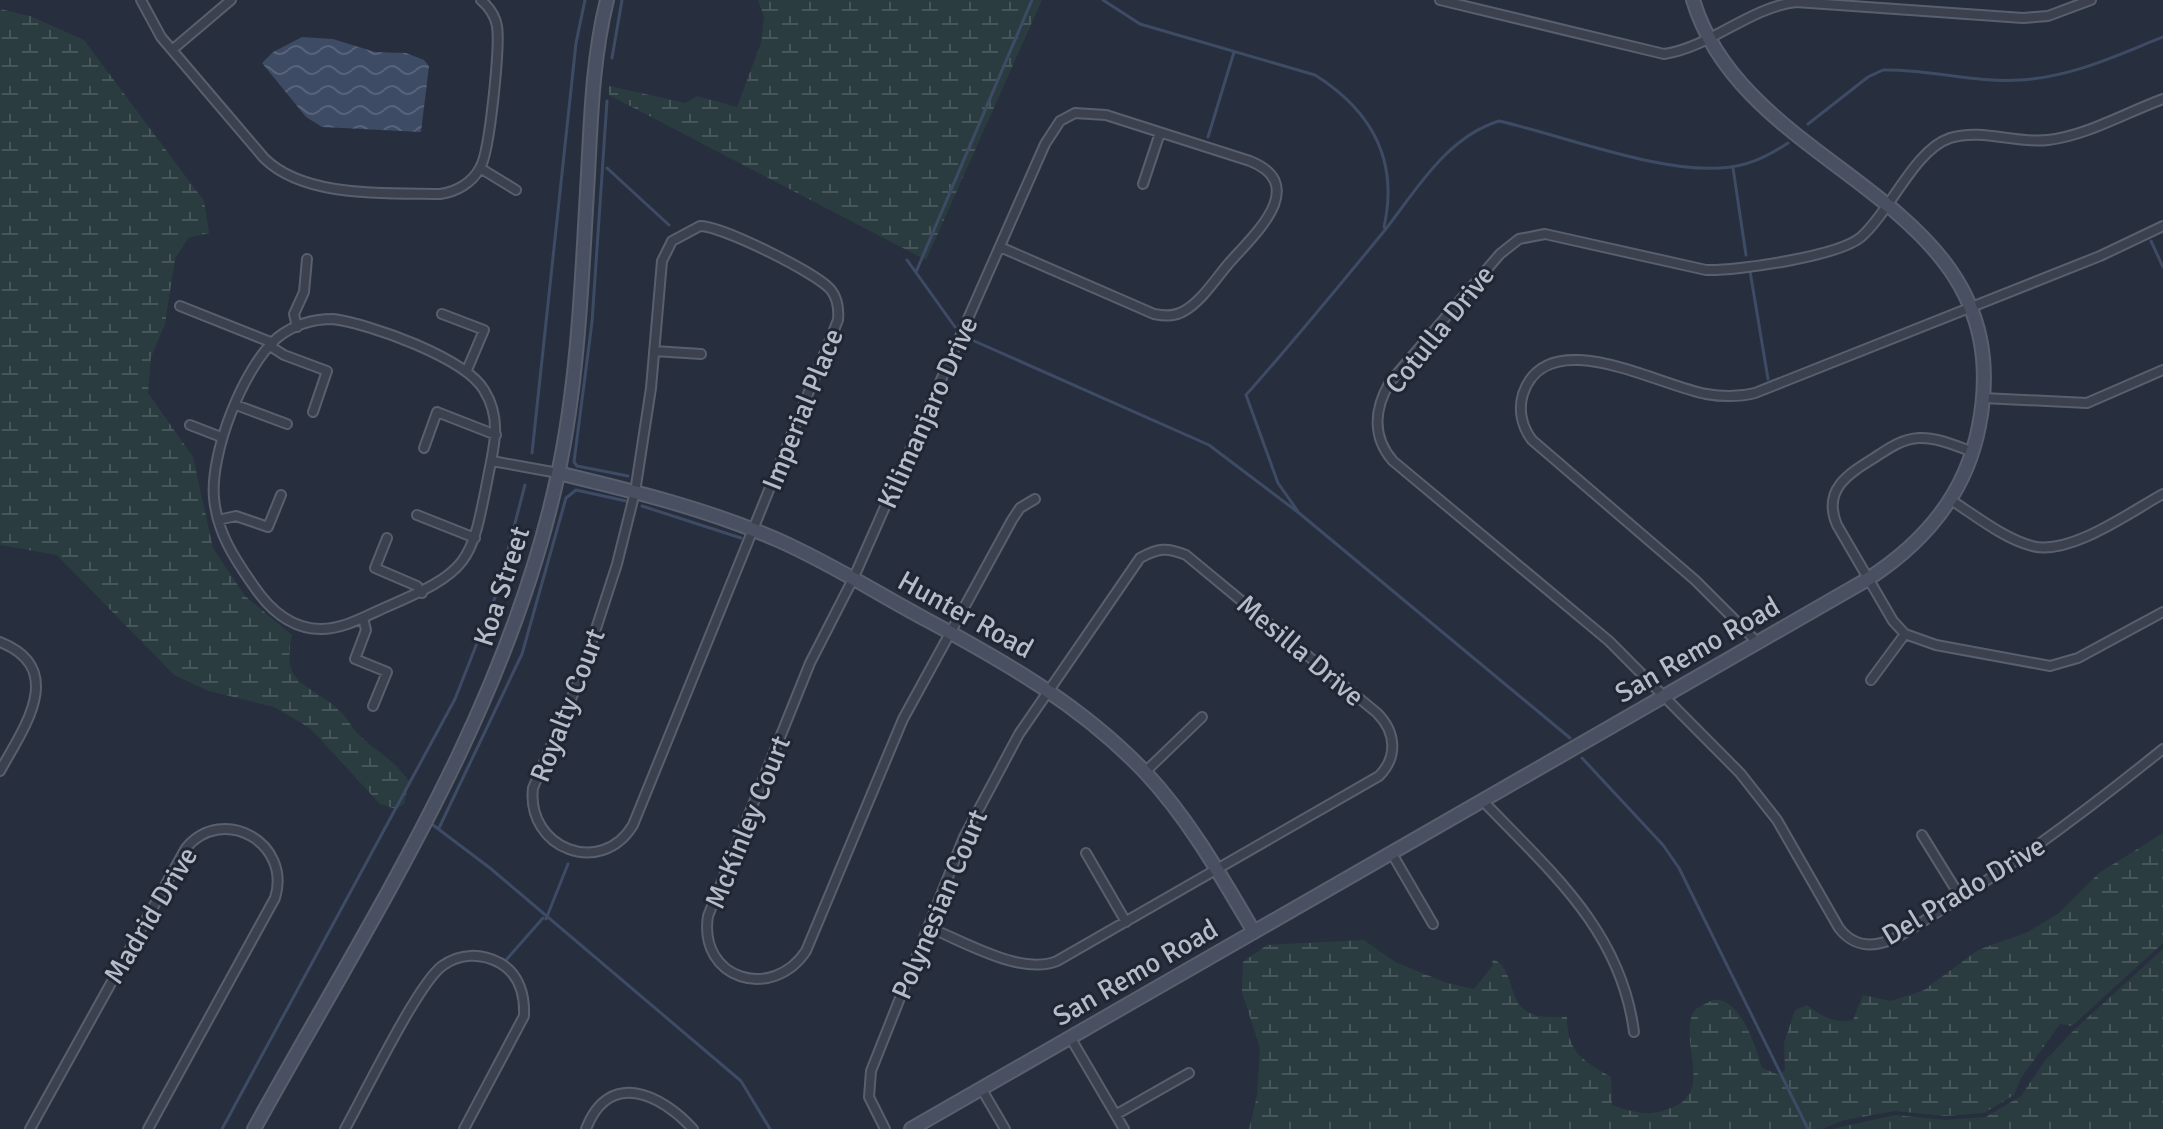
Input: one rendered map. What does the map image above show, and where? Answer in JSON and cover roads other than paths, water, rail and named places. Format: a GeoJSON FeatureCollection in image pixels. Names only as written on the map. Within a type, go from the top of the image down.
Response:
{"type":"FeatureCollection","features":[{"type":"Feature","properties":{"kind":"street"},"geometry":{"type":"LineString","coordinates":[[141,0],[154,27],[264,158],[296,180],[325,188],[440,194],[461,187],[480,168],[487,147],[498,36],[494,16],[481,0]]}},
{"type":"Feature","properties":{"kind":"street"},"geometry":{"type":"LineString","coordinates":[[172,50],[231,0]]}},
{"type":"Feature","properties":{"kind":"street","name":"Koa Street"},"geometry":{"type":"LineString","coordinates":[[254,1129],[481,711],[528,588],[558,473],[576,352],[592,109],[607,0]]}},
{"type":"Feature","properties":{"kind":"street"},"geometry":{"type":"LineString","coordinates":[[1440,0],[1650,52],[1679,51],[1770,7],[1796,2],[2023,18],[2048,16],[2091,0]]}},
{"type":"Feature","properties":{"kind":"street","name":"San Remo Road"},"geometry":{"type":"LineString","coordinates":[[911,1129],[1868,579],[1912,547],[1951,500],[1973,452],[1983,398],[1981,355],[1969,309],[1936,250],[1889,205],[1743,90],[1707,37],[1693,0]]}},
{"type":"Feature","properties":{"kind":"street","name":"Cotulla Drive"},"geometry":{"type":"LineString","coordinates":[[1664,696],[1609,641],[1393,461],[1381,443],[1377,423],[1384,392],[1500,254],[1526,236],[1551,234],[1688,267],[1726,270],[1846,247],[1861,237],[1889,205],[1924,157],[1950,138],[1971,134],[2045,140],[2072,135],[2163,99]]}},
{"type":"Feature","properties":{"kind":"street","name":"Kilimanjaro Drive"},"geometry":{"type":"LineString","coordinates":[[854,577],[1045,144],[1060,121],[1075,113],[1091,112],[1160,133],[1260,165],[1272,176],[1276,188],[1274,208],[1264,223],[1185,311],[1169,316],[1154,314],[1000,247]]}},
{"type":"Feature","properties":{"kind":"street"},"geometry":{"type":"LineString","coordinates":[[1143,184],[1160,133]]}},
{"type":"Feature","properties":{"kind":"street"},"geometry":{"type":"LineString","coordinates":[[480,168],[516,190]]}},
{"type":"Feature","properties":{"kind":"street"},"geometry":{"type":"LineString","coordinates":[[1757,642],[1695,580],[1535,444],[1521,416],[1521,401],[1529,382],[1548,363],[1573,358],[1706,394],[1744,396],[1969,309],[2163,226]]}},
{"type":"Feature","properties":{"kind":"street","name":"Imperial Place"},"geometry":{"type":"LineString","coordinates":[[635,492],[664,254],[672,241],[693,228],[721,229],[815,278],[834,294],[839,313],[836,328],[753,530]]}},
{"type":"Feature","properties":{"kind":"street"},"geometry":{"type":"LineString","coordinates":[[297,327],[294,314],[304,292],[307,259]]}},
{"type":"Feature","properties":{"kind":"street"},"geometry":{"type":"LineString","coordinates":[[180,306],[271,344],[284,355],[327,371],[313,412]]}},
{"type":"Feature","properties":{"kind":"street"},"geometry":{"type":"LineString","coordinates":[[442,314],[484,330],[467,370]]}},
{"type":"Feature","properties":{"kind":"street"},"geometry":{"type":"LineString","coordinates":[[327,319],[349,322],[445,357],[467,370],[489,399],[496,435],[475,538],[453,573],[422,593],[363,618],[342,626],[317,629],[279,615],[265,602],[234,558],[218,520],[213,475],[221,437],[236,405],[271,344],[297,327],[327,319]]}},
{"type":"Feature","properties":{"kind":"street"},"geometry":{"type":"LineString","coordinates":[[654,351],[701,354]]}},
{"type":"Feature","properties":{"kind":"street"},"geometry":{"type":"LineString","coordinates":[[1983,398],[2087,403],[2163,370]]}},
{"type":"Feature","properties":{"kind":"street"},"geometry":{"type":"LineString","coordinates":[[236,405],[287,424]]}},
{"type":"Feature","properties":{"kind":"street"},"geometry":{"type":"LineString","coordinates":[[424,448],[437,412],[496,435]]}},
{"type":"Feature","properties":{"kind":"street"},"geometry":{"type":"LineString","coordinates":[[190,425],[221,437]]}},
{"type":"Feature","properties":{"kind":"street"},"geometry":{"type":"LineString","coordinates":[[1973,452],[1934,440],[1911,439],[1898,443],[1841,480],[1832,499],[1833,516],[1868,579],[1905,634],[1936,645],[2050,666],[2078,658],[2163,612]]}},
{"type":"Feature","properties":{"kind":"street"},"geometry":{"type":"LineString","coordinates":[[492,461],[558,473]]}},
{"type":"Feature","properties":{"kind":"street","name":"Hunter Road"},"geometry":{"type":"LineString","coordinates":[[558,473],[635,492],[753,530],[854,577],[1049,689],[1089,719],[1145,772],[1194,833],[1254,932]]}},
{"type":"Feature","properties":{"kind":"street","name":"Royalty Court"},"geometry":{"type":"LineString","coordinates":[[635,492],[592,644],[533,788],[532,807],[539,824],[551,839],[565,848],[599,851],[620,841],[633,825],[753,530]]}},
{"type":"Feature","properties":{"kind":"street"},"geometry":{"type":"LineString","coordinates":[[1951,500],[2016,539],[2050,547],[2077,540],[2163,494]]}},
{"type":"Feature","properties":{"kind":"street"},"geometry":{"type":"LineString","coordinates":[[218,520],[236,516],[268,527],[281,495]]}},
{"type":"Feature","properties":{"kind":"street","name":"McKinley Court"},"geometry":{"type":"LineString","coordinates":[[854,577],[810,663],[708,916],[707,929],[712,950],[733,973],[754,980],[771,979],[794,967],[806,951],[897,733],[1012,520],[1020,508],[1035,499]]}},
{"type":"Feature","properties":{"kind":"street"},"geometry":{"type":"LineString","coordinates":[[417,515],[475,538]]}},
{"type":"Feature","properties":{"kind":"street"},"geometry":{"type":"LineString","coordinates":[[387,538],[375,568],[417,586],[422,593]]}},
{"type":"Feature","properties":{"kind":"street","name":"Mesilla Drive"},"geometry":{"type":"LineString","coordinates":[[1049,689],[1140,558],[1156,549],[1171,548],[1206,571],[1384,720],[1391,732],[1393,751],[1379,776],[1217,870]]}},
{"type":"Feature","properties":{"kind":"street"},"geometry":{"type":"LineString","coordinates":[[363,618],[366,630],[355,659],[387,672],[373,706]]}},
{"type":"Feature","properties":{"kind":"street"},"geometry":{"type":"LineString","coordinates":[[1871,680],[1905,634]]}},
{"type":"Feature","properties":{"kind":"street"},"geometry":{"type":"LineString","coordinates":[[0,642],[26,660],[37,687],[31,715],[0,771]]}},
{"type":"Feature","properties":{"kind":"street","name":"Polynesian Court"},"geometry":{"type":"LineString","coordinates":[[885,1129],[869,1097],[871,1071],[980,803],[1049,689]]}},
{"type":"Feature","properties":{"kind":"street","name":"Del Prado Drive"},"geometry":{"type":"LineString","coordinates":[[1664,696],[1765,803],[1835,922],[1848,937],[1863,944],[1882,943],[2026,857],[2163,749]]}},
{"type":"Feature","properties":{"kind":"street"},"geometry":{"type":"LineString","coordinates":[[1145,772],[1202,717]]}},
{"type":"Feature","properties":{"kind":"street"},"geometry":{"type":"LineString","coordinates":[[1482,800],[1585,908],[1630,1000],[1634,1032]]}},
{"type":"Feature","properties":{"kind":"street","name":"Madrid Drive"},"geometry":{"type":"LineString","coordinates":[[30,1129],[186,848],[209,831],[240,830],[258,840],[271,854],[278,871],[278,890],[148,1129]]}},
{"type":"Feature","properties":{"kind":"street"},"geometry":{"type":"LineString","coordinates":[[1922,835],[1961,898]]}},
{"type":"Feature","properties":{"kind":"street"},"geometry":{"type":"LineString","coordinates":[[1391,852],[1433,924]]}},
{"type":"Feature","properties":{"kind":"street"},"geometry":{"type":"LineString","coordinates":[[1086,853],[1126,922]]}},
{"type":"Feature","properties":{"kind":"street"},"geometry":{"type":"LineString","coordinates":[[928,927],[1017,963],[1037,967],[1073,954],[1217,870]]}},
{"type":"Feature","properties":{"kind":"street"},"geometry":{"type":"LineString","coordinates":[[345,1129],[431,977],[456,958],[475,956],[496,962],[515,977],[523,995],[524,1016],[464,1129]]}},
{"type":"Feature","properties":{"kind":"street"},"geometry":{"type":"LineString","coordinates":[[1070,1037],[1124,1129]]}},
{"type":"Feature","properties":{"kind":"street"},"geometry":{"type":"LineString","coordinates":[[1117,1114],[1189,1073]]}},
{"type":"Feature","properties":{"kind":"street"},"geometry":{"type":"LineString","coordinates":[[981,1088],[1005,1129]]}},
{"type":"Feature","properties":{"kind":"street"},"geometry":{"type":"LineString","coordinates":[[586,1129],[603,1103],[631,1092],[650,1094],[665,1102],[693,1129]]}},
{"type":"Feature","properties":{"kind":"water"},"geometry":{"type":"Polygon","coordinates":[[[302,37],[333,39],[375,52],[406,53],[424,60],[429,66],[421,132],[322,127],[306,117],[262,63],[273,52],[302,37]]]}},
{"type":"Feature","properties":{"kind":"waterway"},"geometry":{"type":"LineString","coordinates":[[532,453],[576,43],[585,0]]}},
{"type":"Feature","properties":{"kind":"waterway"},"geometry":{"type":"LineString","coordinates":[[612,58],[622,0]]}},
{"type":"Feature","properties":{"kind":"waterway"},"geometry":{"type":"LineString","coordinates":[[916,272],[1032,0]]}},
{"type":"Feature","properties":{"kind":"waterway"},"geometry":{"type":"LineString","coordinates":[[1103,0],[1140,24],[1315,75],[1335,89],[1366,121],[1384,159],[1388,180],[1384,227]]}},
{"type":"Feature","properties":{"kind":"waterway"},"geometry":{"type":"LineString","coordinates":[[1808,124],[1868,77],[1883,70],[1986,80],[2039,78],[2093,64],[2163,37]]}},
{"type":"Feature","properties":{"kind":"waterway"},"geometry":{"type":"LineString","coordinates":[[1208,137],[1234,52]]}},
{"type":"Feature","properties":{"kind":"waterway"},"geometry":{"type":"LineString","coordinates":[[607,101],[592,322],[574,462],[577,466],[628,476]]}},
{"type":"Feature","properties":{"kind":"waterway"},"geometry":{"type":"LineString","coordinates":[[1299,513],[1278,483],[1246,395],[1385,230],[1434,166],[1464,139],[1499,121],[1639,159],[1695,168],[1747,163],[1788,143]]}},
{"type":"Feature","properties":{"kind":"waterway"},"geometry":{"type":"LineString","coordinates":[[607,168],[669,225]]}},
{"type":"Feature","properties":{"kind":"waterway"},"geometry":{"type":"LineString","coordinates":[[1733,168],[1746,255]]}},
{"type":"Feature","properties":{"kind":"waterway"},"geometry":{"type":"LineString","coordinates":[[2151,241],[2163,267]]}},
{"type":"Feature","properties":{"kind":"waterway"},"geometry":{"type":"LineString","coordinates":[[907,260],[955,327]]}},
{"type":"Feature","properties":{"kind":"waterway"},"geometry":{"type":"LineString","coordinates":[[1750,271],[1768,379]]}},
{"type":"Feature","properties":{"kind":"waterway"},"geometry":{"type":"LineString","coordinates":[[972,340],[1209,445],[1299,513],[1570,738]]}},
{"type":"Feature","properties":{"kind":"waterway"},"geometry":{"type":"LineString","coordinates":[[222,1129],[455,699],[496,595],[525,485]]}},
{"type":"Feature","properties":{"kind":"waterway"},"geometry":{"type":"LineString","coordinates":[[439,828],[522,654],[566,498],[576,490],[626,501]]}},
{"type":"Feature","properties":{"kind":"waterway"},"geometry":{"type":"LineString","coordinates":[[642,506],[741,538]]}},
{"type":"Feature","properties":{"kind":"waterway"},"geometry":{"type":"LineString","coordinates":[[1582,758],[1663,845],[1679,868],[1808,1129]]}},
{"type":"Feature","properties":{"kind":"waterway"},"geometry":{"type":"LineString","coordinates":[[433,825],[490,868],[741,1081],[770,1129]]}},
{"type":"Feature","properties":{"kind":"waterway"},"geometry":{"type":"LineString","coordinates":[[546,919],[568,864]]}},
{"type":"Feature","properties":{"kind":"waterway"},"geometry":{"type":"LineString","coordinates":[[506,960],[543,918]]}}]}
